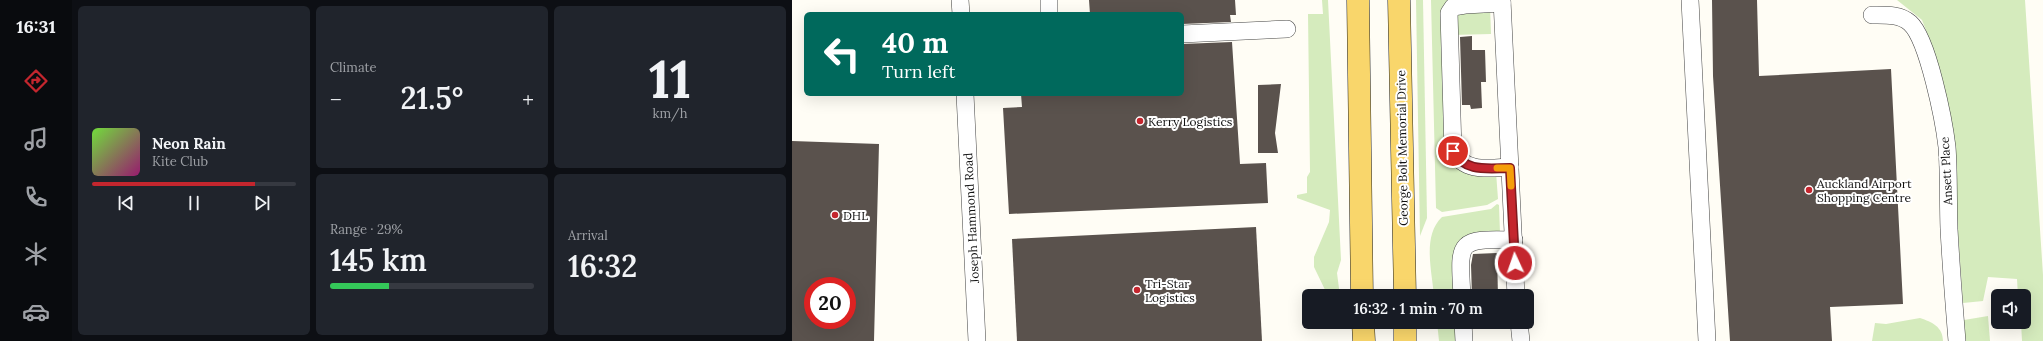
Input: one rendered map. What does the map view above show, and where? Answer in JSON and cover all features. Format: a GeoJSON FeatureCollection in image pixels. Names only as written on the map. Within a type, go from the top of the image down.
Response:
{"type":"FeatureCollection","features":[{"type":"Feature","properties":{"kind":"main road"},"geometry":{"type":"LineString","coordinates":[[1358,0],[1362,289]]}},
{"type":"Feature","properties":{"kind":"main road","name":"George Bolt Memorial Drive"},"geometry":{"type":"LineString","coordinates":[[1399,0],[1405,289]]}},
{"type":"Feature","properties":{"kind":"main road"},"geometry":{"type":"LineString","coordinates":[[1363,329],[1364,341]]}},
{"type":"Feature","properties":{"kind":"street"},"geometry":{"type":"LineString","coordinates":[[960,0],[961,12]]}},
{"type":"Feature","properties":{"kind":"street"},"geometry":{"type":"LineString","coordinates":[[1049,0],[1049,12]]}},
{"type":"Feature","properties":{"kind":"street"},"geometry":{"type":"LineString","coordinates":[[1690,0],[1707,341]]}},
{"type":"Feature","properties":{"kind":"street"},"geometry":{"type":"LineString","coordinates":[[1510,168],[1478,169],[1466,165],[1453,151],[1449,13],[1453,7],[1502,2],[1514,240],[1516,289]]}},
{"type":"Feature","properties":{"kind":"street","name":"Ansett Place"},"geometry":{"type":"LineString","coordinates":[[1872,15],[1889,15],[1909,21],[1919,34],[1931,73],[1947,147],[1949,228],[1957,341]]}},
{"type":"Feature","properties":{"kind":"street"},"geometry":{"type":"LineString","coordinates":[[1184,34],[1287,28]]}},
{"type":"Feature","properties":{"kind":"street","name":"Joseph Hammond Road"},"geometry":{"type":"LineString","coordinates":[[965,96],[977,341]]}},
{"type":"Feature","properties":{"kind":"street"},"geometry":{"type":"LineString","coordinates":[[1462,289],[1460,262],[1462,250],[1472,241],[1482,239],[1514,240]]}},
{"type":"Feature","properties":{"kind":"street"},"geometry":{"type":"LineString","coordinates":[[1463,329],[1464,341]]}},
{"type":"Feature","properties":{"kind":"street"},"geometry":{"type":"LineString","coordinates":[[1520,329],[1521,341]]}},
{"type":"Feature","properties":{"kind":"green space"},"geometry":{"type":"Polygon","coordinates":[[[1322,0],[1328,0],[1341,260],[1337,273],[1339,289],[1325,289],[1314,267],[1314,257],[1329,222],[1330,210],[1297,198],[1297,195],[1307,193],[1307,177],[1310,172],[1308,14],[1323,14],[1322,0]]]}},
{"type":"Feature","properties":{"kind":"green space"},"geometry":{"type":"Polygon","coordinates":[[[1416,0],[1423,0],[1427,218],[1420,236],[1416,0]]]}},
{"type":"Feature","properties":{"kind":"green space"},"geometry":{"type":"Polygon","coordinates":[[[1431,0],[1453,0],[1449,152],[1496,172],[1498,199],[1487,205],[1442,212],[1436,208],[1431,0]]]}},
{"type":"Feature","properties":{"kind":"green space"},"geometry":{"type":"Polygon","coordinates":[[[1897,0],[2025,0],[2043,275],[2043,341],[2022,341],[2021,329],[2031,329],[2031,289],[2018,289],[2017,279],[1988,277],[1983,301],[1963,303],[1950,120],[1936,56],[1922,20],[1897,0]]]}},
{"type":"Feature","properties":{"kind":"green space"},"geometry":{"type":"Polygon","coordinates":[[[1490,6],[1491,34],[1452,35],[1453,14],[1490,6]]]}},
{"type":"Feature","properties":{"kind":"green space"},"geometry":{"type":"Polygon","coordinates":[[[1497,204],[1499,205],[1500,233],[1471,234],[1459,289],[1433,289],[1430,265],[1430,244],[1436,225],[1442,217],[1491,209],[1497,204]]]}},
{"type":"Feature","properties":{"kind":"green space"},"geometry":{"type":"Polygon","coordinates":[[[1988,316],[1990,341],[1965,341],[1964,320],[1988,316]]]}},
{"type":"Feature","properties":{"kind":"green space"},"geometry":{"type":"Polygon","coordinates":[[[1920,318],[1933,323],[1939,329],[1943,336],[1943,341],[1872,341],[1875,323],[1886,324],[1920,318]]]}},
{"type":"Feature","properties":{"kind":"green space"},"geometry":{"type":"Polygon","coordinates":[[[1438,329],[1460,329],[1461,341],[1439,341],[1438,329]]]}},
{"type":"Feature","properties":{"kind":"building"},"geometry":{"type":"Polygon","coordinates":[[[1089,0],[1235,0],[1236,15],[1230,15],[1231,22],[1184,24],[1184,12],[1090,12],[1089,0]]]}},
{"type":"Feature","properties":{"kind":"building","name":"Auckland Airport Shopping Centre"},"geometry":{"type":"Polygon","coordinates":[[[1712,0],[1757,0],[1759,76],[1891,69],[1903,304],[1830,307],[1832,341],[1730,341],[1713,76],[1712,0]]]}},
{"type":"Feature","properties":{"kind":"building"},"geometry":{"type":"Polygon","coordinates":[[[1472,36],[1472,50],[1485,50],[1486,82],[1481,82],[1482,108],[1471,109],[1470,105],[1462,105],[1460,37],[1472,36]]]}},
{"type":"Feature","properties":{"kind":"building","name":"Kerry Logistics"},"geometry":{"type":"Polygon","coordinates":[[[1232,42],[1240,164],[1266,163],[1268,203],[1009,214],[1003,108],[1022,107],[1021,96],[1184,96],[1184,44],[1232,42]]]}},
{"type":"Feature","properties":{"kind":"building"},"geometry":{"type":"Polygon","coordinates":[[[1281,84],[1275,133],[1278,153],[1258,153],[1258,85],[1281,84]]]}},
{"type":"Feature","properties":{"kind":"building","name":"DHL"},"geometry":{"type":"Polygon","coordinates":[[[792,141],[879,144],[874,341],[792,341],[792,141]]]}},
{"type":"Feature","properties":{"kind":"building","name":"Tri-Star Logistics"},"geometry":{"type":"Polygon","coordinates":[[[1256,227],[1262,341],[1017,341],[1012,239],[1256,227]]]}},
{"type":"Feature","properties":{"kind":"building"},"geometry":{"type":"Polygon","coordinates":[[[1497,253],[1498,289],[1472,289],[1471,265],[1473,254],[1497,253]]]}},
{"type":"Feature","properties":{"kind":"slow traffic"},"geometry":{"type":"LineString","coordinates":[[1497,168],[1510,168],[1511,186]]}},
{"type":"Feature","properties":{"kind":"place","name":"Kerry Logistics"},"geometry":{"type":"Point","coordinates":[1140,121]}},
{"type":"Feature","properties":{"kind":"place","name":"Auckland Airport Shopping Centre"},"geometry":{"type":"Point","coordinates":[1809,190]}},
{"type":"Feature","properties":{"kind":"place","name":"DHL"},"geometry":{"type":"Point","coordinates":[835,215]}},
{"type":"Feature","properties":{"kind":"place","name":"Tri-Star Logistics"},"geometry":{"type":"Point","coordinates":[1137,290]}},
{"type":"Feature","properties":{"kind":"route"},"geometry":{"type":"LineString","coordinates":[[1453,151],[1466,165],[1478,169],[1510,168],[1515,263]]}}]}
